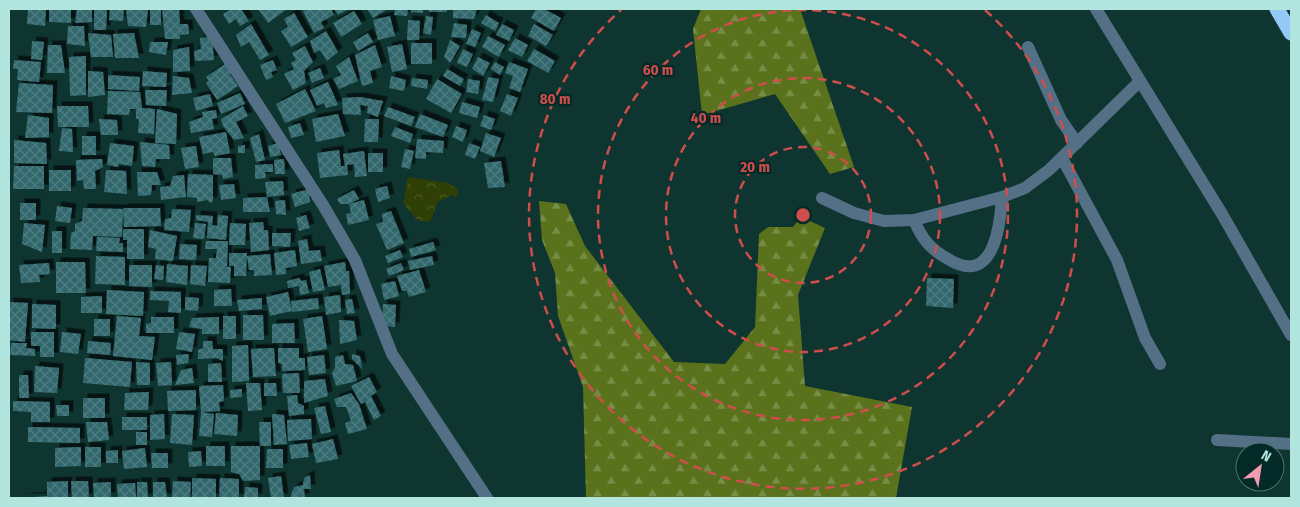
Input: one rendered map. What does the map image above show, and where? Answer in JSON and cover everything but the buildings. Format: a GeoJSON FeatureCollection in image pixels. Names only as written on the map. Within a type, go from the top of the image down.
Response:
{"type":"FeatureCollection","features":[{"type":"Feature","properties":{"kind":"highway"},"geometry":{"type":"LineString","coordinates":[[1277,9],[1291,33]]}},
{"type":"Feature","properties":{"kind":"street"},"geometry":{"type":"LineString","coordinates":[[196,9],[323,205],[355,260],[392,354],[488,498]]}},
{"type":"Feature","properties":{"kind":"street"},"geometry":{"type":"LineString","coordinates":[[1096,9],[1139,82],[1222,214],[1291,335]]}},
{"type":"Feature","properties":{"kind":"street"},"geometry":{"type":"LineString","coordinates":[[1028,47],[1061,120],[1076,143]]}},
{"type":"Feature","properties":{"kind":"street"},"geometry":{"type":"LineString","coordinates":[[822,198],[854,213],[884,221],[914,220],[1002,197],[1025,188],[1062,158],[1139,82]]}},
{"type":"Feature","properties":{"kind":"street"},"geometry":{"type":"LineString","coordinates":[[1062,158],[1117,260],[1145,338],[1160,364]]}},
{"type":"Feature","properties":{"kind":"street"},"geometry":{"type":"LineString","coordinates":[[914,220],[921,237],[929,247],[962,267],[970,268],[983,261],[994,245],[1000,223],[1002,197]]}},
{"type":"Feature","properties":{"kind":"street"},"geometry":{"type":"LineString","coordinates":[[1217,440],[1291,444]]}},
{"type":"Feature","properties":{"kind":"green space"},"geometry":{"type":"Polygon","coordinates":[[[701,9],[800,9],[854,167],[830,174],[775,94],[702,115],[693,29],[701,9]]]}},
{"type":"Feature","properties":{"kind":"green space"},"geometry":{"type":"Polygon","coordinates":[[[408,177],[448,183],[457,188],[458,198],[452,195],[438,202],[430,222],[417,220],[403,203],[408,177]]]}},
{"type":"Feature","properties":{"kind":"green space"},"geometry":{"type":"Polygon","coordinates":[[[539,201],[566,204],[585,246],[674,362],[725,364],[755,327],[759,234],[768,227],[793,227],[801,217],[825,228],[798,295],[805,386],[912,407],[896,498],[586,498],[583,387],[558,316],[555,273],[542,240],[539,201]]]}}]}
